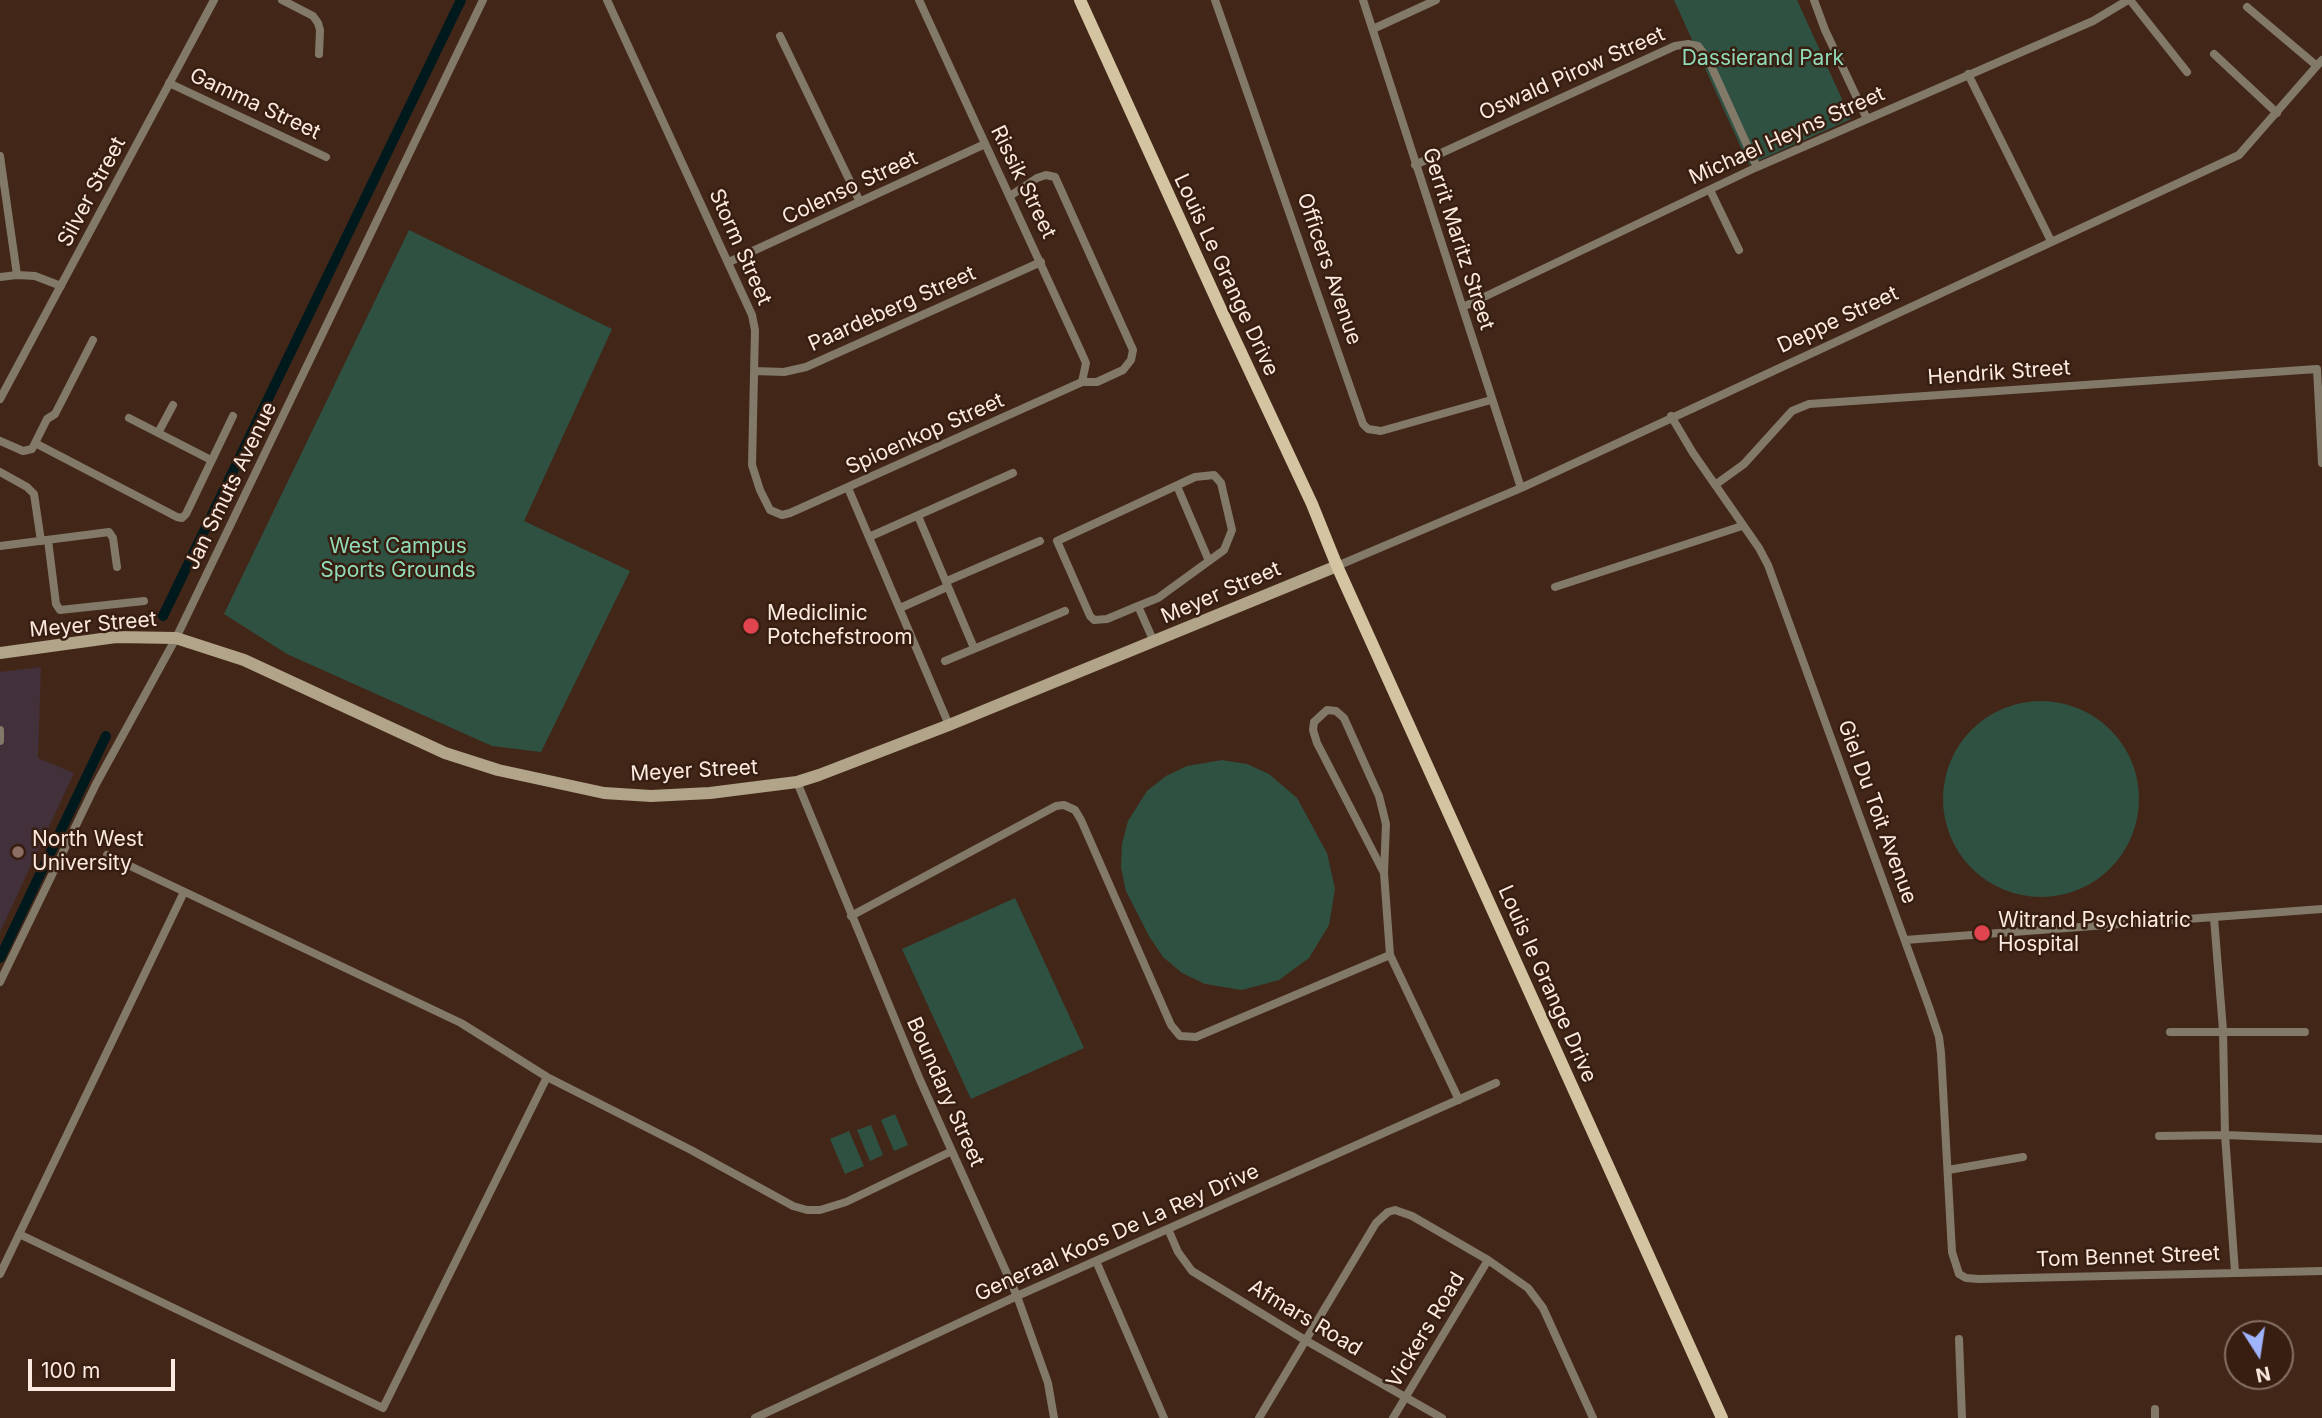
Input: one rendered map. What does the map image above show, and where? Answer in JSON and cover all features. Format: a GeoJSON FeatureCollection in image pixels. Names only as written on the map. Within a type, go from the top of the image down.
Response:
{"type":"FeatureCollection","features":[{"type":"Feature","properties":{"kind":"main road","name":"Louis Le Grange Drive"},"geometry":{"type":"LineString","coordinates":[[1080,0],[1307,493],[1336,566]]}},
{"type":"Feature","properties":{"kind":"main road","name":"Louis le Grange Drive"},"geometry":{"type":"LineString","coordinates":[[1336,566],[1723,1418]]}},
{"type":"Feature","properties":{"kind":"street","name":"Silver Street"},"geometry":{"type":"LineString","coordinates":[[0,399],[214,0]]}},
{"type":"Feature","properties":{"kind":"street"},"geometry":{"type":"LineString","coordinates":[[282,0],[313,16],[318,23],[319,54]]}},
{"type":"Feature","properties":{"kind":"street","name":"Jan Smuts Avenue"},"geometry":{"type":"LineString","coordinates":[[0,982],[96,784],[176,638],[483,0]]}},
{"type":"Feature","properties":{"kind":"street","name":"Storm Street"},"geometry":{"type":"LineString","coordinates":[[607,0],[729,262],[754,322],[752,465],[770,510],[782,515]]}},
{"type":"Feature","properties":{"kind":"street","name":"Rissik Street"},"geometry":{"type":"LineString","coordinates":[[919,0],[1086,363],[1082,382]]}},
{"type":"Feature","properties":{"kind":"street","name":"Officers Avenue"},"geometry":{"type":"LineString","coordinates":[[1215,0],[1363,424],[1368,429],[1381,431],[1491,400]]}},
{"type":"Feature","properties":{"kind":"street","name":"Gerrit Maritz Street"},"geometry":{"type":"LineString","coordinates":[[1363,0],[1521,488]]}},
{"type":"Feature","properties":{"kind":"street"},"geometry":{"type":"LineString","coordinates":[[1373,29],[1436,0]]}},
{"type":"Feature","properties":{"kind":"street"},"geometry":{"type":"LineString","coordinates":[[1814,0],[1825,30],[1867,119]]}},
{"type":"Feature","properties":{"kind":"street"},"geometry":{"type":"LineString","coordinates":[[2129,0],[2187,72]]}},
{"type":"Feature","properties":{"kind":"street","name":"Michael Heyns Street"},"geometry":{"type":"LineString","coordinates":[[1462,307],[1757,167],[2093,20],[2129,0]]}},
{"type":"Feature","properties":{"kind":"street"},"geometry":{"type":"LineString","coordinates":[[2247,8],[2320,63]]}},
{"type":"Feature","properties":{"kind":"street"},"geometry":{"type":"LineString","coordinates":[[780,36],[860,202]]}},
{"type":"Feature","properties":{"kind":"street","name":"Oswald Pirow Street"},"geometry":{"type":"LineString","coordinates":[[1415,164],[1675,46],[1688,44],[1698,46],[1708,59],[1757,167]]}},
{"type":"Feature","properties":{"kind":"street"},"geometry":{"type":"LineString","coordinates":[[2214,54],[2277,113]]}},
{"type":"Feature","properties":{"kind":"street","name":"Deppe Street"},"geometry":{"type":"LineString","coordinates":[[1336,566],[1521,488],[1671,416],[2239,155],[2320,63]]}},
{"type":"Feature","properties":{"kind":"street"},"geometry":{"type":"LineString","coordinates":[[1968,74],[2051,241]]}},
{"type":"Feature","properties":{"kind":"street","name":"Gamma Street"},"geometry":{"type":"LineString","coordinates":[[169,83],[326,158]]}},
{"type":"Feature","properties":{"kind":"street","name":"Colenso Street"},"geometry":{"type":"LineString","coordinates":[[729,262],[985,144]]}},
{"type":"Feature","properties":{"kind":"street"},"geometry":{"type":"LineString","coordinates":[[0,156],[17,275]]}},
{"type":"Feature","properties":{"kind":"street","name":"Spioenkop Street"},"geometry":{"type":"LineString","coordinates":[[782,515],[1082,382],[1097,383],[1124,370],[1133,351],[1055,177],[1046,175],[1037,178],[1010,196]]}},
{"type":"Feature","properties":{"kind":"street"},"geometry":{"type":"LineString","coordinates":[[1710,190],[1739,250]]}},
{"type":"Feature","properties":{"kind":"street","name":"Paardeberg Street"},"geometry":{"type":"LineString","coordinates":[[754,371],[784,372],[806,366],[1041,262]]}},
{"type":"Feature","properties":{"kind":"street"},"geometry":{"type":"LineString","coordinates":[[0,277],[17,275],[48,280],[61,286]]}},
{"type":"Feature","properties":{"kind":"street"},"geometry":{"type":"LineString","coordinates":[[0,441],[25,452],[32,449],[47,419],[55,414],[93,340]]}},
{"type":"Feature","properties":{"kind":"street","name":"Hendrik Street"},"geometry":{"type":"LineString","coordinates":[[1715,485],[1744,464],[1792,411],[1809,404],[2317,369],[2322,463]]}},
{"type":"Feature","properties":{"kind":"street"},"geometry":{"type":"LineString","coordinates":[[158,433],[173,405]]}},
{"type":"Feature","properties":{"kind":"street"},"geometry":{"type":"LineString","coordinates":[[36,443],[179,518],[186,514],[233,416]]}},
{"type":"Feature","properties":{"kind":"street","name":"Giel Du Toit Avenue"},"geometry":{"type":"LineString","coordinates":[[1671,416],[1768,565],[1939,1037],[1952,1252]]}},
{"type":"Feature","properties":{"kind":"street"},"geometry":{"type":"LineString","coordinates":[[128,418],[211,460]]}},
{"type":"Feature","properties":{"kind":"street"},"geometry":{"type":"LineString","coordinates":[[0,472],[34,494],[56,604],[60,610],[144,601]]}},
{"type":"Feature","properties":{"kind":"street"},"geometry":{"type":"LineString","coordinates":[[869,537],[1013,473]]}},
{"type":"Feature","properties":{"kind":"street"},"geometry":{"type":"LineString","coordinates":[[1208,474],[1214,475],[1222,483],[1232,530],[1224,550],[1209,561],[1158,598],[1107,619],[1094,620],[1057,541],[1208,474]]}},
{"type":"Feature","properties":{"kind":"street"},"geometry":{"type":"LineString","coordinates":[[1177,486],[1209,561]]}},
{"type":"Feature","properties":{"kind":"street"},"geometry":{"type":"LineString","coordinates":[[848,488],[949,725]]}},
{"type":"Feature","properties":{"kind":"street"},"geometry":{"type":"LineString","coordinates":[[918,516],[974,648]]}},
{"type":"Feature","properties":{"kind":"street"},"geometry":{"type":"LineString","coordinates":[[1555,587],[1742,526]]}},
{"type":"Feature","properties":{"kind":"street"},"geometry":{"type":"LineString","coordinates":[[0,546],[109,533],[113,538],[117,567]]}},
{"type":"Feature","properties":{"kind":"street"},"geometry":{"type":"LineString","coordinates":[[900,608],[1040,541]]}},
{"type":"Feature","properties":{"kind":"street","name":"Meyer Street"},"geometry":{"type":"LineString","coordinates":[[0,653],[116,638],[176,638],[244,660],[445,753],[498,770],[604,793],[651,796],[710,793],[797,782],[949,725],[1336,566]]}},
{"type":"Feature","properties":{"kind":"street"},"geometry":{"type":"LineString","coordinates":[[1138,606],[1154,642]]}},
{"type":"Feature","properties":{"kind":"street"},"geometry":{"type":"LineString","coordinates":[[945,661],[1065,611]]}},
{"type":"Feature","properties":{"kind":"street"},"geometry":{"type":"LineString","coordinates":[[1384,873],[1317,743],[1313,730],[1314,722],[1327,710],[1336,710],[1344,718],[1379,796],[1386,824],[1384,873],[1390,955],[1459,1100]]}},
{"type":"Feature","properties":{"kind":"street"},"geometry":{"type":"LineString","coordinates":[[0,730],[0,741]]}},
{"type":"Feature","properties":{"kind":"street","name":"Boundary Street"},"geometry":{"type":"LineString","coordinates":[[797,782],[851,916],[1017,1296],[1048,1383],[1054,1418]]}},
{"type":"Feature","properties":{"kind":"street"},"geometry":{"type":"LineString","coordinates":[[851,916],[1056,806],[1064,805],[1075,810],[1081,820],[1171,1025],[1180,1037],[1196,1037],[1390,955]]}},
{"type":"Feature","properties":{"kind":"street"},"geometry":{"type":"LineString","coordinates":[[107,855],[461,1023],[547,1077],[679,1144],[769,1194],[807,1210],[820,1210],[846,1202],[952,1151]]}},
{"type":"Feature","properties":{"kind":"street"},"geometry":{"type":"LineString","coordinates":[[0,1275],[184,892]]}},
{"type":"Feature","properties":{"kind":"street"},"geometry":{"type":"LineString","coordinates":[[1905,940],[2322,909]]}},
{"type":"Feature","properties":{"kind":"street"},"geometry":{"type":"LineString","coordinates":[[2214,918],[2223,1030],[2225,1135],[2235,1272]]}},
{"type":"Feature","properties":{"kind":"street"},"geometry":{"type":"LineString","coordinates":[[2170,1032],[2305,1031]]}},
{"type":"Feature","properties":{"kind":"street"},"geometry":{"type":"LineString","coordinates":[[19,1234],[383,1408],[547,1077]]}},
{"type":"Feature","properties":{"kind":"street","name":"Generaal Koos De La Rey Drive"},"geometry":{"type":"LineString","coordinates":[[755,1418],[1017,1296],[1496,1083]]}},
{"type":"Feature","properties":{"kind":"street"},"geometry":{"type":"LineString","coordinates":[[2159,1136],[2225,1135],[2322,1139]]}},
{"type":"Feature","properties":{"kind":"street"},"geometry":{"type":"LineString","coordinates":[[1948,1170],[2023,1157]]}},
{"type":"Feature","properties":{"kind":"street"},"geometry":{"type":"LineString","coordinates":[[1259,1418],[1379,1219],[1395,1210],[1488,1260],[1518,1280],[1536,1298],[1593,1418]]}},
{"type":"Feature","properties":{"kind":"street","name":"Afmars Road"},"geometry":{"type":"LineString","coordinates":[[1168,1229],[1178,1252],[1192,1271],[1305,1340],[1442,1418]]}},
{"type":"Feature","properties":{"kind":"street","name":"Tom Bennet Street"},"geometry":{"type":"LineString","coordinates":[[1952,1252],[1959,1273],[1966,1278],[1979,1279],[2322,1271]]}},
{"type":"Feature","properties":{"kind":"street","name":"Vickers Road"},"geometry":{"type":"LineString","coordinates":[[1393,1418],[1488,1260]]}},
{"type":"Feature","properties":{"kind":"street"},"geometry":{"type":"LineString","coordinates":[[1097,1261],[1164,1418]]}},
{"type":"Feature","properties":{"kind":"street"},"geometry":{"type":"LineString","coordinates":[[1959,1339],[1962,1418]]}},
{"type":"Feature","properties":{"kind":"shaded area","name":"North West University"},"geometry":{"type":"Polygon","coordinates":[[[41,667],[38,758],[74,773],[0,932],[0,672],[41,667]]]}},
{"type":"Feature","properties":{"kind":"green space","name":"Dassierand Park"},"geometry":{"type":"Polygon","coordinates":[[[1674,0],[1797,0],[1851,119],[1749,165],[1674,0]]]}},
{"type":"Feature","properties":{"kind":"green space","name":"West Campus Sports Grounds"},"geometry":{"type":"Polygon","coordinates":[[[409,230],[612,329],[524,521],[630,571],[541,752],[492,746],[287,654],[224,614],[409,230]]]}},
{"type":"Feature","properties":{"kind":"green space"},"geometry":{"type":"Polygon","coordinates":[[[2041,701],[2078,709],[2110,730],[2131,762],[2139,799],[2131,836],[2110,868],[2078,889],[2041,897],[2004,889],[1972,868],[1951,836],[1943,799],[1951,762],[1972,730],[2004,709],[2041,701]]]}},
{"type":"Feature","properties":{"kind":"green space"},"geometry":{"type":"Polygon","coordinates":[[[1222,760],[1247,764],[1269,774],[1297,798],[1327,853],[1335,889],[1329,925],[1309,958],[1279,980],[1242,990],[1205,984],[1182,973],[1163,957],[1126,891],[1121,868],[1122,844],[1128,821],[1147,791],[1166,776],[1187,766],[1222,760]]]}},
{"type":"Feature","properties":{"kind":"green space"},"geometry":{"type":"Polygon","coordinates":[[[1015,898],[1084,1048],[971,1099],[902,949],[1015,898]]]}},
{"type":"Feature","properties":{"kind":"green space"},"geometry":{"type":"Polygon","coordinates":[[[895,1114],[908,1145],[894,1151],[881,1120],[895,1114]]]}},
{"type":"Feature","properties":{"kind":"green space"},"geometry":{"type":"Polygon","coordinates":[[[871,1125],[883,1155],[870,1161],[857,1130],[871,1125]]]}},
{"type":"Feature","properties":{"kind":"green space"},"geometry":{"type":"Polygon","coordinates":[[[849,1131],[864,1166],[845,1174],[830,1139],[849,1131]]]}},
{"type":"Feature","properties":{"kind":"waterway"},"geometry":{"type":"LineString","coordinates":[[163,616],[461,0]]}},
{"type":"Feature","properties":{"kind":"waterway"},"geometry":{"type":"LineString","coordinates":[[0,958],[106,736]]}},
{"type":"Feature","properties":{"kind":"place","name":"Mediclinic Potchefstroom"},"geometry":{"type":"Point","coordinates":[751,626]}},
{"type":"Feature","properties":{"kind":"place","name":"North West University"},"geometry":{"type":"Point","coordinates":[18,852]}},
{"type":"Feature","properties":{"kind":"place","name":"Witrand Psychiatric Hospital"},"geometry":{"type":"Point","coordinates":[1982,933]}}]}
